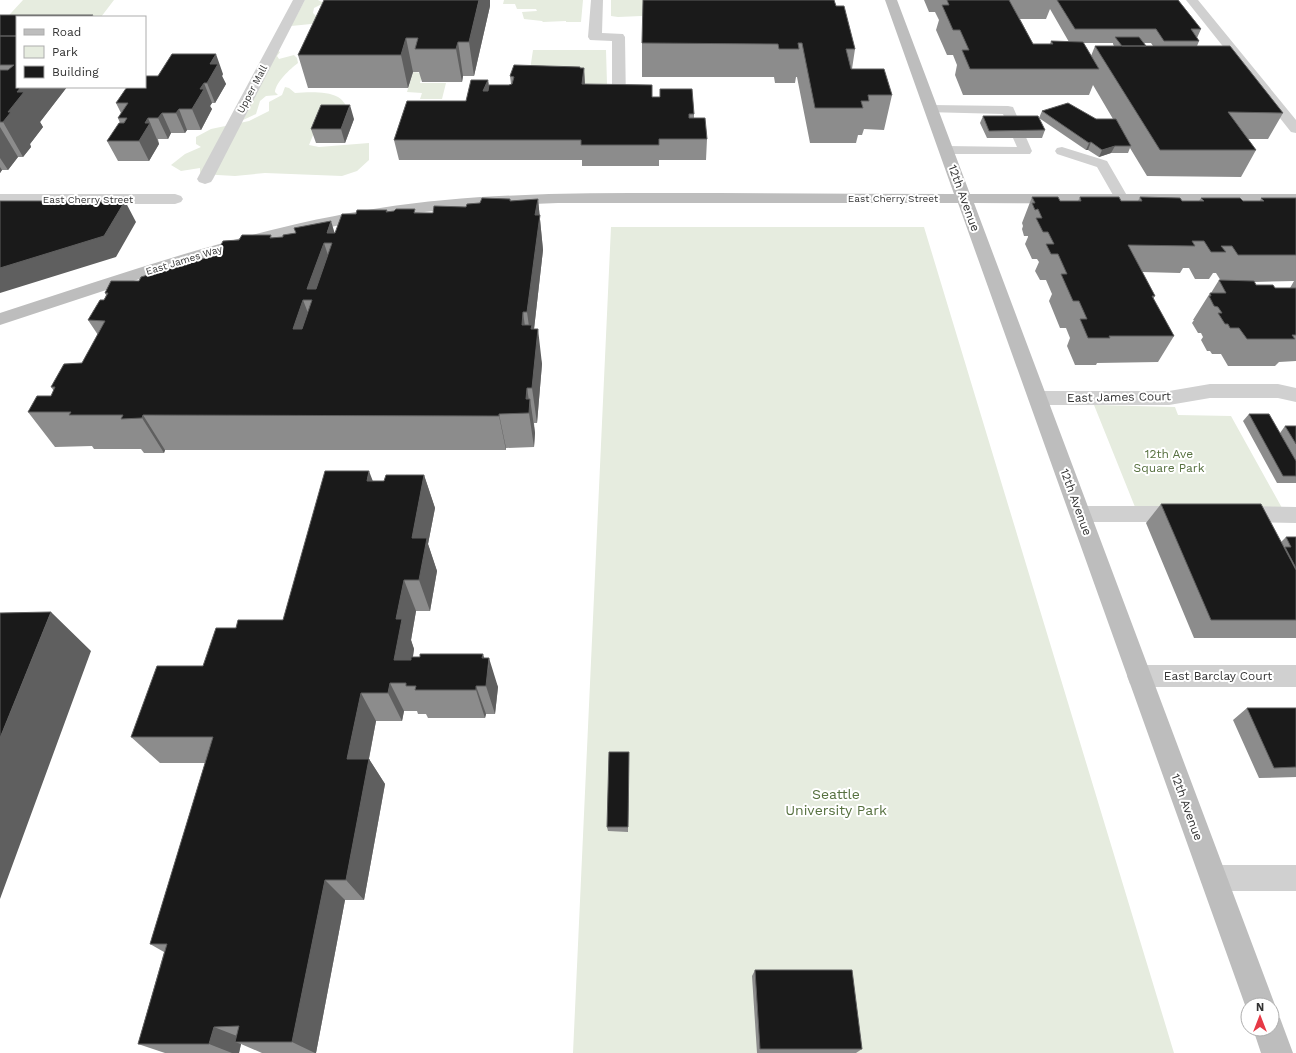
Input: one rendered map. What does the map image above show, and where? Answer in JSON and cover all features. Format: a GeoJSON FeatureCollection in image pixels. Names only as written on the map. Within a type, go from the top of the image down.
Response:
{"type":"FeatureCollection","features":[{"type":"Feature","properties":{"kind":"main road","name":"12th Avenue"},"geometry":{"type":"LineString","coordinates":[[891,0],[1081,514],[1257,997]]}},
{"type":"Feature","properties":{"kind":"main road","name":"East Cherry Street"},"geometry":{"type":"LineString","coordinates":[[586,198],[1296,200]]}},
{"type":"Feature","properties":{"kind":"main road","name":"East James Way"},"geometry":{"type":"LineString","coordinates":[[0,319],[205,253],[275,234],[321,224],[373,214],[452,204],[523,199],[586,198]]}},
{"type":"Feature","properties":{"kind":"main road"},"geometry":{"type":"LineString","coordinates":[[1271,1037],[1277,1053]]}},
{"type":"Feature","properties":{"kind":"street","name":"Upper Mall"},"geometry":{"type":"LineString","coordinates":[[205,179],[299,0]]}},
{"type":"Feature","properties":{"kind":"street"},"geometry":{"type":"LineString","coordinates":[[597,0],[595,37],[618,37],[619,105]]}},
{"type":"Feature","properties":{"kind":"street"},"geometry":{"type":"LineString","coordinates":[[1192,0],[1296,129]]}},
{"type":"Feature","properties":{"kind":"street","name":"East Cherry Street"},"geometry":{"type":"LineString","coordinates":[[0,199],[175,199]]}},
{"type":"Feature","properties":{"kind":"street","name":"East James Court"},"geometry":{"type":"LineString","coordinates":[[1038,398],[1169,398],[1210,391],[1278,391],[1296,395]]}},
{"type":"Feature","properties":{"kind":"street","name":"East Barclay Court"},"geometry":{"type":"LineString","coordinates":[[1139,676],[1296,676]]}},
{"type":"Feature","properties":{"kind":"lane"},"geometry":{"type":"LineString","coordinates":[[1230,66],[1245,66]]}},
{"type":"Feature","properties":{"kind":"lane"},"geometry":{"type":"LineString","coordinates":[[931,109],[1008,110],[1013,123]]}},
{"type":"Feature","properties":{"kind":"lane"},"geometry":{"type":"LineString","coordinates":[[946,150],[1025,151],[1020,138]]}},
{"type":"Feature","properties":{"kind":"lane"},"geometry":{"type":"LineString","coordinates":[[1062,151],[1102,164],[1122,199]]}},
{"type":"Feature","properties":{"kind":"lane"},"geometry":{"type":"LineString","coordinates":[[1081,514],[1201,514]]}},
{"type":"Feature","properties":{"kind":"lane"},"geometry":{"type":"LineString","coordinates":[[1225,514],[1296,515]]}},
{"type":"Feature","properties":{"kind":"lane"},"geometry":{"type":"LineString","coordinates":[[1213,878],[1296,878]]}},
{"type":"Feature","properties":{"kind":"green space"},"geometry":{"type":"Polygon","coordinates":[[[23,0],[114,0],[102,16],[16,16],[16,17],[0,25],[23,0]]]}},
{"type":"Feature","properties":{"kind":"green space"},"geometry":{"type":"Polygon","coordinates":[[[305,0],[318,0],[322,2],[322,4],[314,8],[313,13],[317,17],[316,22],[291,26],[305,0]]]}},
{"type":"Feature","properties":{"kind":"green space"},"geometry":{"type":"Polygon","coordinates":[[[504,0],[583,0],[581,22],[543,22],[524,19],[522,12],[537,11],[536,9],[517,9],[515,4],[503,4],[504,0]]]}},
{"type":"Feature","properties":{"kind":"green space"},"geometry":{"type":"Polygon","coordinates":[[[611,0],[734,0],[689,14],[618,17],[611,16],[611,0]]]}},
{"type":"Feature","properties":{"kind":"green space"},"geometry":{"type":"Polygon","coordinates":[[[533,50],[606,50],[607,84],[528,83],[533,50]]]}},
{"type":"Feature","properties":{"kind":"green space"},"geometry":{"type":"Polygon","coordinates":[[[278,51],[280,52],[277,56],[279,59],[294,55],[297,58],[298,63],[287,72],[278,84],[275,92],[278,95],[266,96],[260,101],[256,114],[243,120],[278,51]]]}},
{"type":"Feature","properties":{"kind":"green space"},"geometry":{"type":"Polygon","coordinates":[[[413,72],[423,73],[420,83],[446,83],[442,99],[420,99],[422,93],[407,92],[413,72]]]}},
{"type":"Feature","properties":{"kind":"green space"},"geometry":{"type":"Polygon","coordinates":[[[285,87],[289,88],[295,93],[317,92],[334,95],[341,99],[347,107],[320,118],[309,145],[319,147],[369,143],[369,160],[357,171],[342,176],[265,173],[235,176],[200,174],[200,168],[181,171],[171,165],[185,154],[201,147],[196,144],[196,137],[211,129],[249,121],[269,111],[269,102],[282,95],[285,87]]]}},
{"type":"Feature","properties":{"kind":"green space","name":"Seattle University Park"},"geometry":{"type":"Polygon","coordinates":[[[611,227],[924,227],[1174,1053],[573,1053],[611,227]]]}},
{"type":"Feature","properties":{"kind":"green space","name":"12th Ave Square Park"},"geometry":{"type":"Polygon","coordinates":[[[1094,405],[1175,407],[1178,415],[1231,416],[1282,508],[1135,507],[1094,405]]]}},
{"type":"Feature","properties":{"kind":"building"},"geometry":{"type":"Polygon","coordinates":[[[324,0],[479,0],[469,42],[458,42],[456,49],[415,49],[418,38],[406,38],[401,55],[298,55],[324,0]]]}},
{"type":"Feature","properties":{"kind":"building"},"geometry":{"type":"Polygon","coordinates":[[[643,0],[834,0],[836,6],[844,6],[855,49],[846,49],[851,69],[884,69],[892,95],[868,95],[869,101],[861,101],[863,108],[815,108],[802,43],[798,43],[799,49],[779,49],[778,44],[642,43],[643,0]]]}},
{"type":"Feature","properties":{"kind":"building"},"geometry":{"type":"Polygon","coordinates":[[[947,0],[1009,0],[1033,44],[1053,44],[1051,41],[1083,42],[1099,69],[970,69],[962,50],[969,50],[960,30],[953,30],[942,5],[949,5],[947,0]]]}},
{"type":"Feature","properties":{"kind":"building"},"geometry":{"type":"Polygon","coordinates":[[[1057,0],[1178,0],[1201,29],[1191,29],[1199,41],[1164,41],[1156,29],[1075,29],[1057,0]]]}},
{"type":"Feature","properties":{"kind":"building"},"geometry":{"type":"Polygon","coordinates":[[[0,15],[93,15],[16,16],[16,36],[0,36],[0,15]]]}},
{"type":"Feature","properties":{"kind":"building"},"geometry":{"type":"Polygon","coordinates":[[[0,36],[16,36],[16,88],[20,88],[17,92],[24,92],[8,112],[11,112],[3,122],[0,122],[0,70],[8,70],[14,65],[0,65],[0,36]]]}},
{"type":"Feature","properties":{"kind":"building"},"geometry":{"type":"Polygon","coordinates":[[[1115,37],[1139,37],[1146,46],[1122,46],[1115,37]]]}},
{"type":"Feature","properties":{"kind":"building"},"geometry":{"type":"Polygon","coordinates":[[[1095,46],[1230,46],[1283,113],[1228,112],[1256,150],[1160,150],[1095,46]]]}},
{"type":"Feature","properties":{"kind":"building"},"geometry":{"type":"Polygon","coordinates":[[[172,54],[216,54],[210,64],[218,64],[207,83],[204,83],[200,89],[204,89],[192,109],[179,109],[176,113],[162,113],[158,118],[148,118],[145,123],[150,123],[139,141],[107,141],[119,123],[124,123],[127,118],[118,118],[128,103],[116,103],[126,88],[146,88],[146,76],[158,76],[172,54]]]}},
{"type":"Feature","properties":{"kind":"building"},"geometry":{"type":"Polygon","coordinates":[[[514,65],[580,67],[584,68],[582,84],[652,85],[652,97],[660,97],[660,89],[692,89],[694,114],[689,114],[689,118],[705,118],[707,139],[659,139],[659,145],[581,145],[581,140],[394,140],[407,101],[466,101],[471,80],[488,80],[483,91],[488,91],[489,85],[512,84],[514,77],[510,76],[514,65]]]}},
{"type":"Feature","properties":{"kind":"building"},"geometry":{"type":"Polygon","coordinates":[[[1068,103],[1096,119],[1116,119],[1131,146],[1115,146],[1102,150],[1091,142],[1089,143],[1042,111],[1068,103]]]}},
{"type":"Feature","properties":{"kind":"building"},"geometry":{"type":"Polygon","coordinates":[[[321,105],[350,105],[341,129],[311,129],[321,105]]]}},
{"type":"Feature","properties":{"kind":"building"},"geometry":{"type":"Polygon","coordinates":[[[983,116],[1038,116],[1045,130],[989,131],[983,116]]]}},
{"type":"Feature","properties":{"kind":"building"},"geometry":{"type":"Polygon","coordinates":[[[1032,197],[1058,197],[1060,201],[1081,201],[1080,197],[1119,197],[1121,201],[1142,201],[1140,197],[1180,198],[1182,201],[1204,201],[1201,198],[1240,198],[1243,201],[1264,201],[1261,198],[1296,198],[1296,255],[1238,255],[1232,246],[1221,246],[1226,252],[1211,252],[1204,241],[1192,241],[1195,246],[1128,245],[1155,296],[1152,296],[1174,336],[1109,336],[1110,338],[1088,338],[1080,319],[1087,319],[1079,301],[1073,301],[1061,274],[1067,274],[1058,254],[1051,254],[1046,244],[1054,244],[1048,232],[1043,232],[1036,218],[1042,218],[1038,209],[1035,210],[1032,203],[1035,203],[1032,197]]]}},
{"type":"Feature","properties":{"kind":"building"},"geometry":{"type":"Polygon","coordinates":[[[482,198],[510,199],[510,201],[538,199],[535,215],[540,215],[527,312],[523,312],[522,325],[532,325],[531,329],[538,329],[532,388],[527,388],[526,399],[530,399],[529,413],[499,414],[499,416],[143,415],[142,418],[121,419],[123,415],[69,415],[71,412],[28,412],[37,396],[51,396],[55,387],[51,387],[64,364],[82,363],[105,321],[88,320],[100,300],[104,300],[108,293],[105,293],[111,281],[139,281],[141,277],[216,255],[223,241],[239,240],[242,235],[271,235],[270,238],[283,237],[283,235],[296,233],[294,228],[331,221],[327,233],[335,233],[342,214],[356,214],[357,210],[387,210],[386,212],[394,211],[396,209],[415,209],[414,213],[433,213],[434,206],[466,207],[467,204],[480,203],[482,198]],[[324,243],[307,289],[316,289],[332,243],[324,243]],[[303,300],[293,329],[302,329],[312,300],[303,300]]]}},
{"type":"Feature","properties":{"kind":"building"},"geometry":{"type":"Polygon","coordinates":[[[0,201],[125,201],[104,236],[0,268],[0,201]]]}},
{"type":"Feature","properties":{"kind":"building"},"geometry":{"type":"Polygon","coordinates":[[[1219,280],[1254,281],[1256,285],[1273,285],[1275,288],[1296,288],[1296,335],[1292,335],[1295,339],[1247,339],[1239,328],[1230,328],[1228,324],[1225,324],[1218,313],[1222,313],[1218,307],[1214,306],[1209,296],[1211,296],[1210,293],[1226,293],[1219,280]]]}},
{"type":"Feature","properties":{"kind":"building"},"geometry":{"type":"Polygon","coordinates":[[[1249,414],[1269,414],[1296,461],[1296,476],[1283,476],[1249,414]]]}},
{"type":"Feature","properties":{"kind":"building"},"geometry":{"type":"Polygon","coordinates":[[[1285,426],[1296,426],[1296,444],[1285,426]]]}},
{"type":"Feature","properties":{"kind":"building"},"geometry":{"type":"Polygon","coordinates":[[[325,471],[369,471],[367,481],[384,481],[386,475],[424,475],[412,538],[427,538],[419,580],[404,580],[396,619],[402,619],[394,660],[411,660],[411,657],[420,657],[420,654],[483,654],[482,658],[489,658],[486,686],[476,686],[476,690],[415,690],[416,686],[406,686],[406,683],[390,683],[388,693],[361,693],[347,759],[369,759],[346,880],[325,880],[292,1042],[235,1042],[239,1026],[214,1027],[209,1044],[138,1044],[167,944],[150,944],[213,737],[131,737],[157,666],[203,666],[216,628],[236,628],[238,620],[283,620],[325,471]]]}},
{"type":"Feature","properties":{"kind":"building"},"geometry":{"type":"Polygon","coordinates":[[[1161,504],[1261,504],[1296,570],[1296,620],[1211,620],[1161,504]]]}},
{"type":"Feature","properties":{"kind":"building"},"geometry":{"type":"Polygon","coordinates":[[[1286,537],[1296,537],[1296,568],[1285,547],[1291,547],[1286,537]]]}},
{"type":"Feature","properties":{"kind":"building"},"geometry":{"type":"Polygon","coordinates":[[[51,612],[0,738],[0,613],[51,612]]]}},
{"type":"Feature","properties":{"kind":"building"},"geometry":{"type":"Polygon","coordinates":[[[1247,708],[1296,708],[1296,767],[1274,768],[1247,708]]]}},
{"type":"Feature","properties":{"kind":"building"},"geometry":{"type":"Polygon","coordinates":[[[609,752],[629,752],[628,827],[607,827],[609,752]]]}},
{"type":"Feature","properties":{"kind":"building"},"geometry":{"type":"Polygon","coordinates":[[[755,970],[852,970],[862,1049],[760,1049],[755,970]]]}}]}
